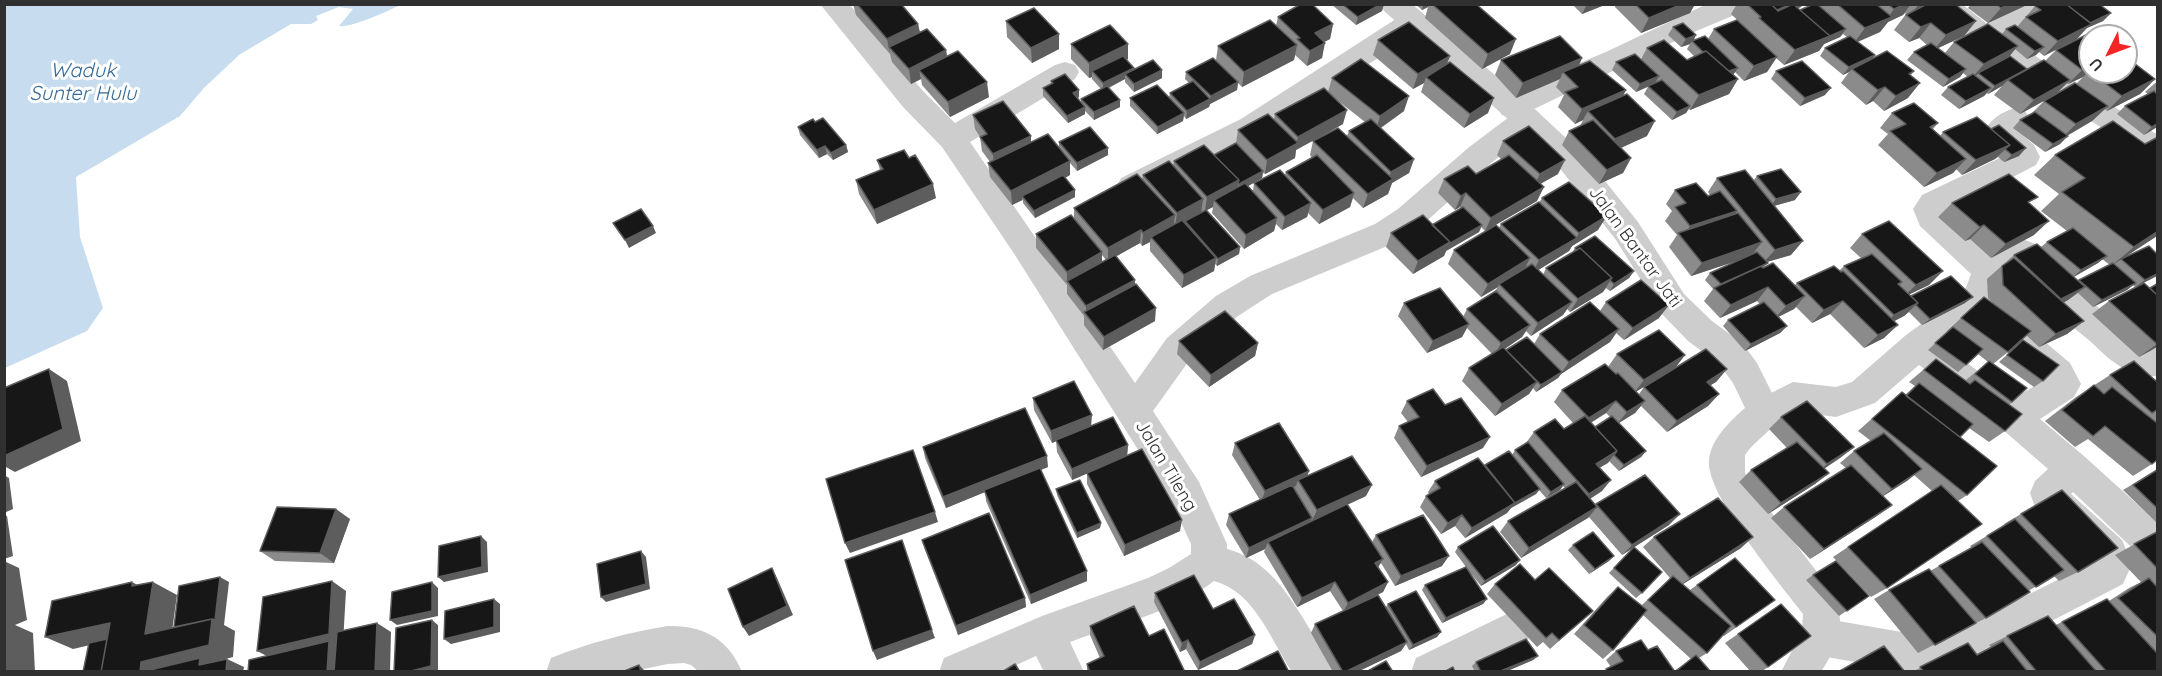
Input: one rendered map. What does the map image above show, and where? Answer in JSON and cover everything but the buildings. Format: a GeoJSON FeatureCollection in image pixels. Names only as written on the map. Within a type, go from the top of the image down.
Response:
{"type":"FeatureCollection","features":[{"type":"Feature","properties":{"kind":"street"},"geometry":{"type":"LineString","coordinates":[[833,4],[913,99],[952,139],[1024,243],[1134,411]]}},
{"type":"Feature","properties":{"kind":"street","name":"Jalan Tileng"},"geometry":{"type":"LineString","coordinates":[[1209,562],[1209,543],[1186,494],[1134,411],[1179,348],[1227,306],[1261,285],[1386,233],[1409,218],[1479,156],[1520,113],[1554,85],[1734,4]]}},
{"type":"Feature","properties":{"kind":"street"},"geometry":{"type":"LineString","coordinates":[[1943,4],[1984,36],[2157,150]]}},
{"type":"Feature","properties":{"kind":"street"},"geometry":{"type":"LineString","coordinates":[[1984,36],[2052,4]]}},
{"type":"Feature","properties":{"kind":"street"},"geometry":{"type":"LineString","coordinates":[[1106,199],[1251,127],[1336,74],[1403,13]]}},
{"type":"Feature","properties":{"kind":"street","name":"Jalan Bantar Jati"},"geometry":{"type":"LineString","coordinates":[[1403,13],[1520,113],[1573,163],[1627,231],[1673,304],[1700,331],[1731,354],[1745,373],[1766,413]]}},
{"type":"Feature","properties":{"kind":"street"},"geometry":{"type":"LineString","coordinates":[[952,139],[1065,72]]}},
{"type":"Feature","properties":{"kind":"street"},"geometry":{"type":"LineString","coordinates":[[1988,270],[1931,217],[1928,209],[1933,204],[2025,157],[2001,134],[2000,130],[2015,119]]}},
{"type":"Feature","properties":{"kind":"street"},"geometry":{"type":"LineString","coordinates":[[1800,672],[1821,637],[1824,622],[1820,606],[1739,499],[1725,463],[1732,443],[1766,413],[1793,397],[1836,402],[1863,393],[1918,345],[1977,301],[1988,270],[2015,252],[2031,254],[2053,271],[2080,312],[2128,356],[2144,363],[2157,362]]}},
{"type":"Feature","properties":{"kind":"street"},"geometry":{"type":"LineString","coordinates":[[1977,301],[2058,373],[2064,384],[2013,417]]}},
{"type":"Feature","properties":{"kind":"street"},"geometry":{"type":"LineString","coordinates":[[1918,345],[2013,417],[2073,468],[2157,548]]}},
{"type":"Feature","properties":{"kind":"street"},"geometry":{"type":"LineString","coordinates":[[1821,637],[1919,654],[1956,651],[2110,572],[2114,564],[2109,552],[2049,498],[2048,493],[2073,468]]}},
{"type":"Feature","properties":{"kind":"street"},"geometry":{"type":"LineString","coordinates":[[958,672],[1045,634],[1153,595],[1185,580],[1209,562],[1232,568],[1253,580],[1269,599],[1315,672]]}},
{"type":"Feature","properties":{"kind":"street"},"geometry":{"type":"LineString","coordinates":[[1431,672],[1513,630]]}},
{"type":"Feature","properties":{"kind":"street"},"geometry":{"type":"LineString","coordinates":[[1045,634],[1065,672]]}},
{"type":"Feature","properties":{"kind":"street"},"geometry":{"type":"LineString","coordinates":[[565,672],[666,645],[695,646],[713,656],[723,672]]}},
{"type":"Feature","properties":{"kind":"water","name":"Waduk Sunter Hulu"},"geometry":{"type":"Polygon","coordinates":[[[4,5],[400,5],[344,26],[339,26],[353,9],[339,7],[316,16],[318,20],[311,24],[291,24],[239,55],[204,88],[180,116],[76,177],[80,237],[103,308],[87,331],[5,368],[4,5]]]}}]}
